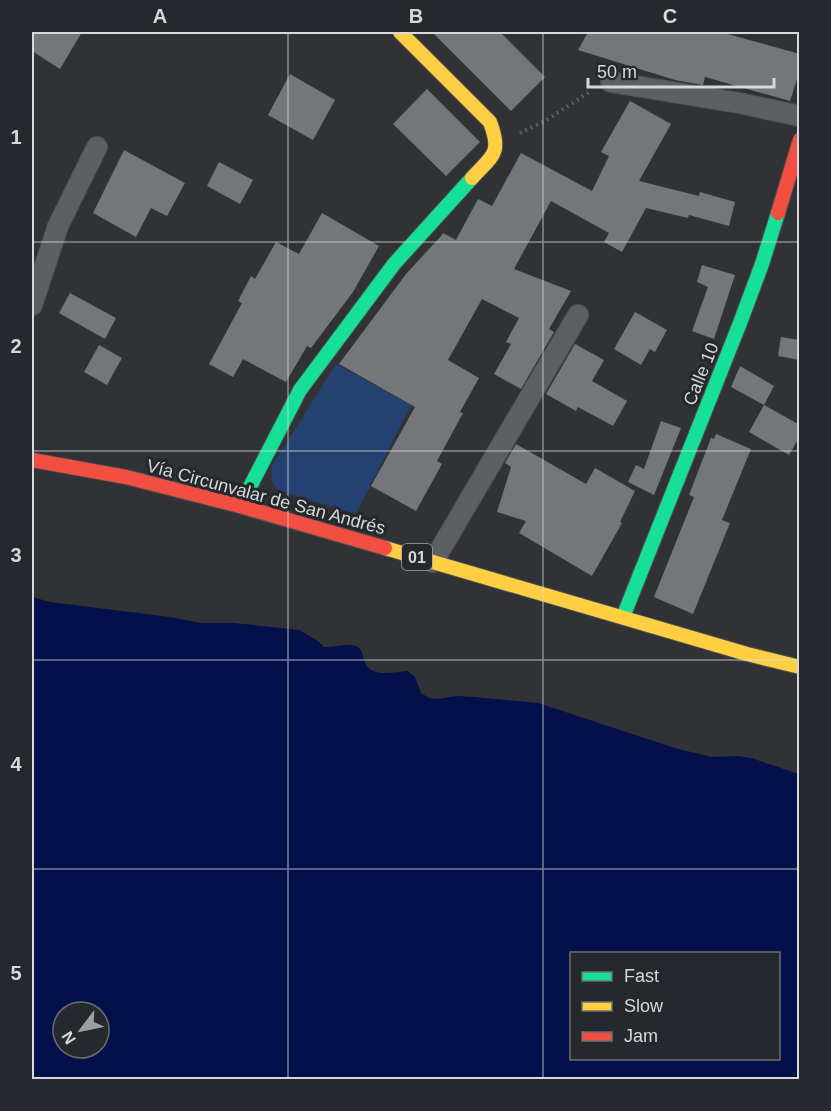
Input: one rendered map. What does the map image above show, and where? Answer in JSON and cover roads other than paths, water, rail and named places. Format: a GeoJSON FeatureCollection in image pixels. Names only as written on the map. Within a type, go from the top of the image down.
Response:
{"type":"FeatureCollection","features":[{"type":"Feature","properties":{"kind":"main road"},"geometry":{"type":"LineString","coordinates":[[240,506],[300,390],[394,264],[494,154],[497,140],[490,122],[400,32]]}},
{"type":"Feature","properties":{"kind":"main road","name":"Calle 10"},"geometry":{"type":"LineString","coordinates":[[623,617],[762,264],[800,140]]}},
{"type":"Feature","properties":{"kind":"main road","name":"Vía Circunvalar de San Andrés"},"geometry":{"type":"LineString","coordinates":[[32,460],[126,477],[240,506],[747,654],[800,667]]}},
{"type":"Feature","properties":{"kind":"street"},"geometry":{"type":"LineString","coordinates":[[611,82],[730,101],[800,117]]}},
{"type":"Feature","properties":{"kind":"street"},"geometry":{"type":"LineString","coordinates":[[32,305],[58,226],[97,147]]}},
{"type":"Feature","properties":{"kind":"street"},"geometry":{"type":"LineString","coordinates":[[433,562],[578,315]]}}]}
